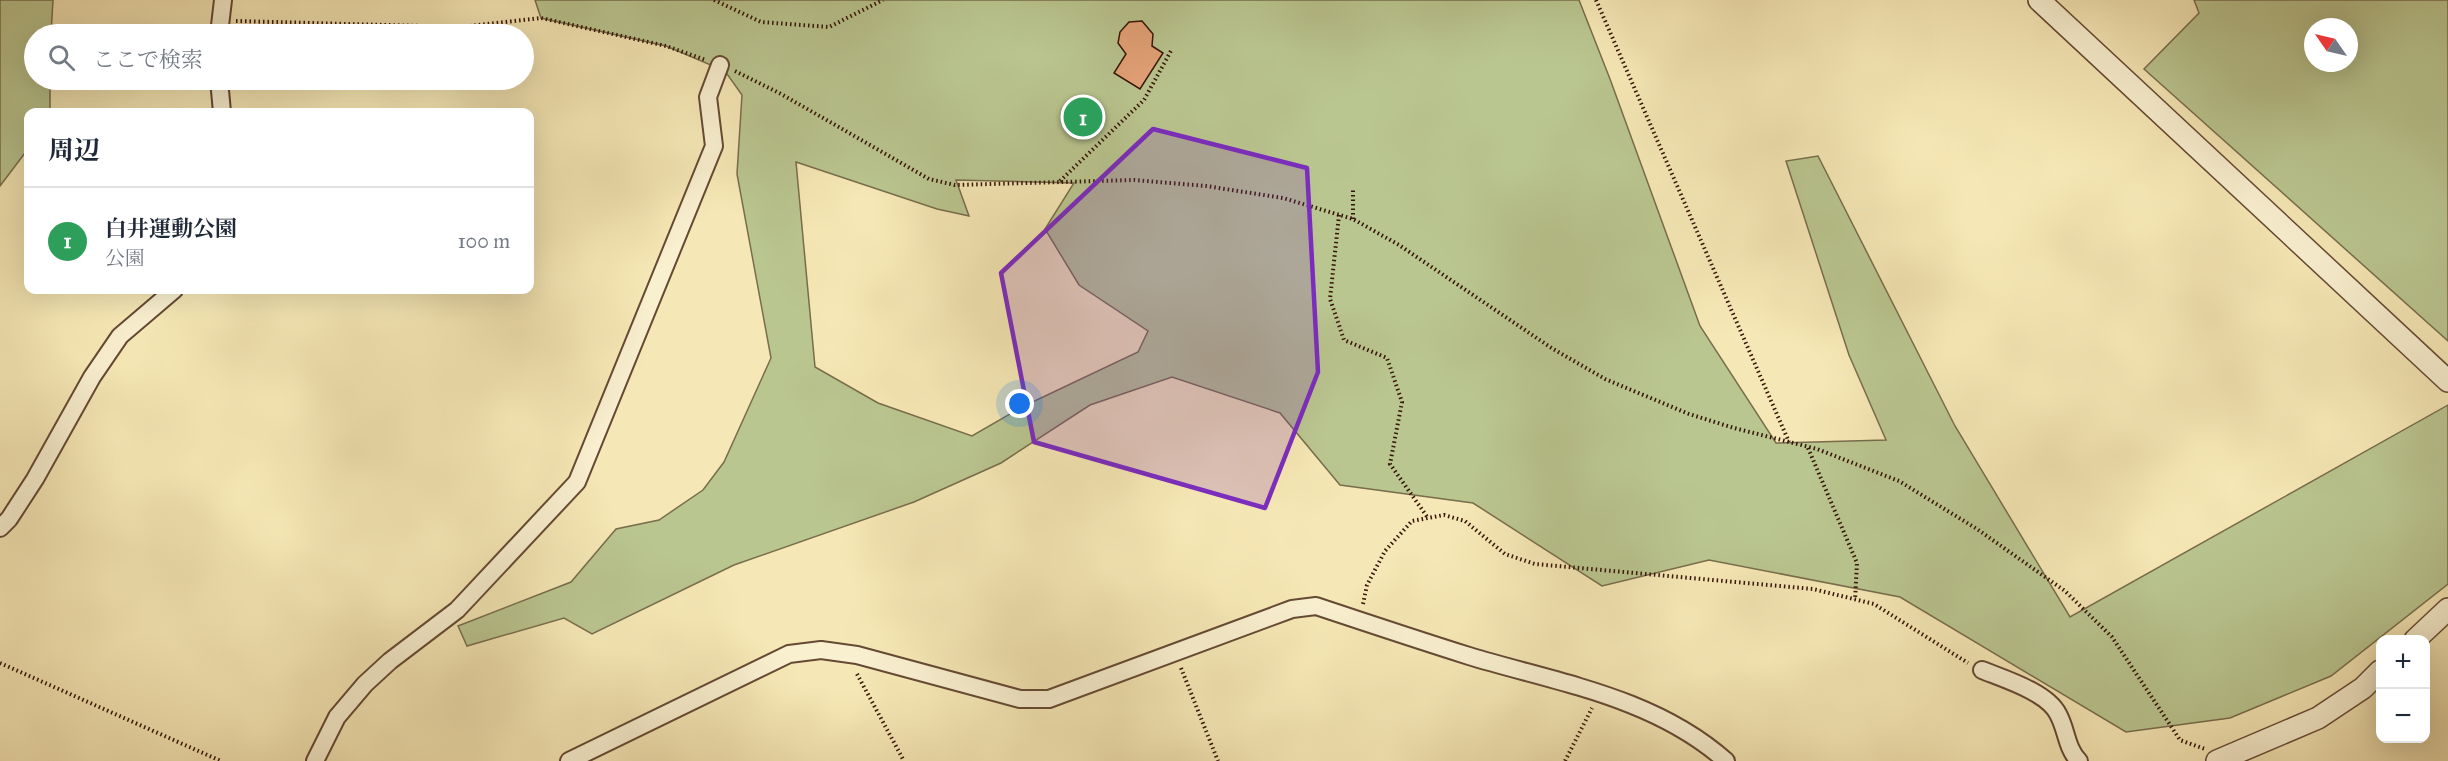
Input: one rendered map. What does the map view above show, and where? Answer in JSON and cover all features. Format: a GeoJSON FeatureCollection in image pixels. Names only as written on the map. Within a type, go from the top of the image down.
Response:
{"type":"FeatureCollection","features":[{"type":"Feature","properties":{"kind":"street"},"geometry":{"type":"LineString","coordinates":[[220,24],[223,0]]}},
{"type":"Feature","properties":{"kind":"street"},"geometry":{"type":"LineString","coordinates":[[2039,0],[2448,381]]}},
{"type":"Feature","properties":{"kind":"street"},"geometry":{"type":"LineString","coordinates":[[315,761],[337,717],[365,684],[390,661],[457,610],[577,482],[714,146],[708,97],[720,65]]}},
{"type":"Feature","properties":{"kind":"street"},"geometry":{"type":"LineString","coordinates":[[220,90],[222,108]]}},
{"type":"Feature","properties":{"kind":"street"},"geometry":{"type":"LineString","coordinates":[[0,528],[9,519],[35,479],[92,377],[120,336],[169,294]]}},
{"type":"Feature","properties":{"kind":"street"},"geometry":{"type":"LineString","coordinates":[[569,761],[789,654],[821,650],[857,655],[1020,699],[1049,699],[1292,609],[1316,606],[1468,656],[1600,693],[1677,724],[1726,761]]}},
{"type":"Feature","properties":{"kind":"street"},"geometry":{"type":"LineString","coordinates":[[2419,635],[2448,609]]}},
{"type":"Feature","properties":{"kind":"street"},"geometry":{"type":"LineString","coordinates":[[1982,670],[2019,685],[2042,698],[2058,712],[2072,754],[2079,761]]}},
{"type":"Feature","properties":{"kind":"street"},"geometry":{"type":"LineString","coordinates":[[2221,759],[2318,718],[2363,688],[2376,675]]}},
{"type":"Feature","properties":{"kind":"path"},"geometry":{"type":"LineString","coordinates":[[714,0],[761,22],[829,27],[883,0]]}},
{"type":"Feature","properties":{"kind":"path"},"geometry":{"type":"LineString","coordinates":[[1596,0],[1789,442]]}},
{"type":"Feature","properties":{"kind":"path"},"geometry":{"type":"LineString","coordinates":[[488,24],[541,18],[666,46],[720,65],[783,95],[929,179],[955,185],[1135,180],[1206,186],[1283,198],[1353,219],[1399,245],[1553,349],[1605,379],[1689,414],[1808,447],[1899,481],[1977,529],[2065,591],[2112,636],[2180,740],[2221,759]]}},
{"type":"Feature","properties":{"kind":"path"},"geometry":{"type":"LineString","coordinates":[[1059,181],[1144,100],[1172,49]]}},
{"type":"Feature","properties":{"kind":"path"},"geometry":{"type":"LineString","coordinates":[[1353,189],[1353,219]]}},
{"type":"Feature","properties":{"kind":"path"},"geometry":{"type":"LineString","coordinates":[[1339,215],[1330,299],[1344,340],[1387,358],[1402,402],[1390,464],[1428,518]]}},
{"type":"Feature","properties":{"kind":"path"},"geometry":{"type":"LineString","coordinates":[[1808,447],[1857,563],[1855,600]]}},
{"type":"Feature","properties":{"kind":"path"},"geometry":{"type":"LineString","coordinates":[[1359,620],[1367,585],[1385,551],[1412,521],[1444,515],[1465,520],[1505,554],[1535,564],[1813,589],[1874,604],[1953,655],[1982,670]]}},
{"type":"Feature","properties":{"kind":"path"},"geometry":{"type":"LineString","coordinates":[[1175,653],[1218,761]]}},
{"type":"Feature","properties":{"kind":"path"},"geometry":{"type":"LineString","coordinates":[[0,663],[220,761]]}},
{"type":"Feature","properties":{"kind":"path"},"geometry":{"type":"LineString","coordinates":[[856,674],[904,761]]}},
{"type":"Feature","properties":{"kind":"path"},"geometry":{"type":"LineString","coordinates":[[1565,761],[1600,693]]}},
{"type":"Feature","properties":{"kind":"highlighted area"},"geometry":{"type":"Polygon","coordinates":[[[1153,129],[1307,168],[1318,372],[1265,508],[1034,442],[1001,273],[1153,129]]]}},
{"type":"Feature","properties":{"kind":"green space"},"geometry":{"type":"Polygon","coordinates":[[[0,0],[53,0],[52,24],[24,24],[24,90],[50,90],[50,108],[24,108],[24,154],[0,186],[0,0]]]}},
{"type":"Feature","properties":{"kind":"green space"},"geometry":{"type":"Polygon","coordinates":[[[535,0],[1579,0],[1700,326],[1776,443],[1886,440],[1849,355],[1786,161],[1818,156],[1955,426],[2070,617],[2448,405],[2448,584],[2383,635],[2376,635],[2376,641],[2331,676],[2230,718],[2126,732],[1900,597],[1709,560],[1602,586],[1473,503],[1340,485],[1280,413],[1172,377],[1090,405],[1001,463],[914,502],[734,565],[592,634],[564,618],[467,646],[458,626],[571,582],[616,529],[659,520],[703,490],[724,462],[771,358],[737,174],[742,95],[725,71],[666,46],[541,18],[535,0]],[[796,162],[815,367],[878,403],[972,436],[1022,407],[1138,352],[1148,331],[1079,285],[1045,229],[1074,183],[956,180],[969,216],[937,209],[796,162]]]}},
{"type":"Feature","properties":{"kind":"green space"},"geometry":{"type":"Polygon","coordinates":[[[2194,0],[2448,0],[2448,341],[2144,69],[2199,13],[2194,0]]]}},
{"type":"Feature","properties":{"kind":"building"},"geometry":{"type":"Polygon","coordinates":[[[1142,21],[1153,34],[1152,46],[1163,53],[1140,89],[1114,73],[1126,54],[1118,43],[1120,32],[1129,22],[1142,21]]]}},
{"type":"Feature","properties":{"kind":"place","name":"白井運動公園"},"geometry":{"type":"Point","coordinates":[1083,117]}}]}
